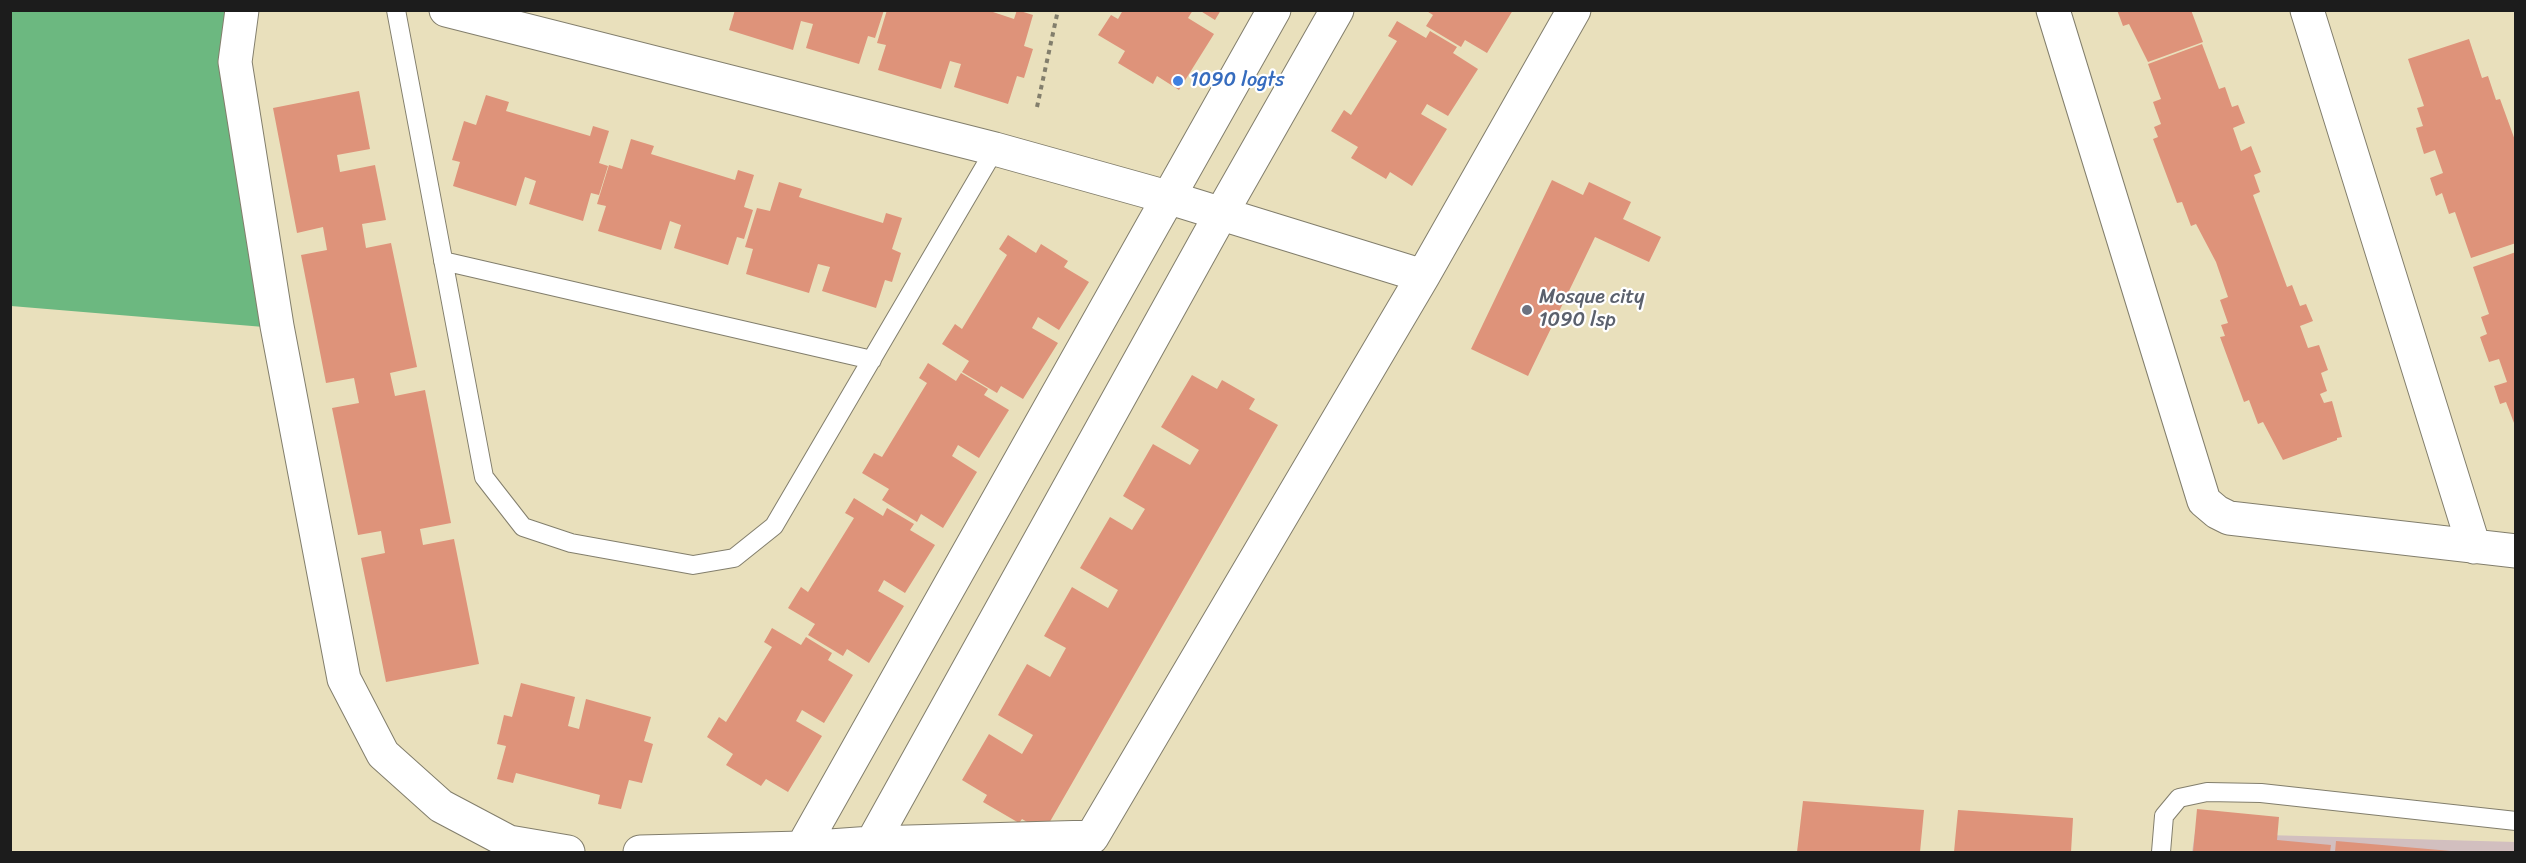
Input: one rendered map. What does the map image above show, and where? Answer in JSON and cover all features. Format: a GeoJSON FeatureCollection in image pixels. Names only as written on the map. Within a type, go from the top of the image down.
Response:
{"type":"FeatureCollection","features":[{"type":"Feature","properties":{"kind":"street"},"geometry":{"type":"LineString","coordinates":[[242,10],[236,62],[277,326],[344,679],[383,754],[441,806],[509,842],[568,852]]}},
{"type":"Feature","properties":{"kind":"street"},"geometry":{"type":"LineString","coordinates":[[446,10],[995,149],[1167,197],[1423,276]]}},
{"type":"Feature","properties":{"kind":"street"},"geometry":{"type":"LineString","coordinates":[[802,848],[1274,10]]}},
{"type":"Feature","properties":{"kind":"street"},"geometry":{"type":"LineString","coordinates":[[872,843],[1221,214],[1337,10]]}},
{"type":"Feature","properties":{"kind":"street"},"geometry":{"type":"LineString","coordinates":[[640,852],[1092,837],[1423,276],[1574,10]]}},
{"type":"Feature","properties":{"kind":"street"},"geometry":{"type":"LineString","coordinates":[[2053,10],[2204,501],[2229,518],[2516,551]]}},
{"type":"Feature","properties":{"kind":"street"},"geometry":{"type":"LineString","coordinates":[[2307,10],[2474,547]]}},
{"type":"Feature","properties":{"kind":"lane"},"geometry":{"type":"LineString","coordinates":[[396,10],[484,477],[523,527],[572,543],[693,565],[734,558],[774,526],[995,149]]}},
{"type":"Feature","properties":{"kind":"lane"},"geometry":{"type":"LineString","coordinates":[[443,261],[872,360]]}},
{"type":"Feature","properties":{"kind":"lane"},"geometry":{"type":"LineString","coordinates":[[2161,852],[2164,816],[2179,798],[2207,792],[2261,793],[2516,820]]}},
{"type":"Feature","properties":{"kind":"path"},"geometry":{"type":"LineString","coordinates":[[1037,107],[1058,10]]}},
{"type":"Feature","properties":{"kind":"shaded area"},"geometry":{"type":"Polygon","coordinates":[[[2195,833],[2516,842],[2515,852],[2192,852],[2195,833]]]}},
{"type":"Feature","properties":{"kind":"green space"},"geometry":{"type":"Polygon","coordinates":[[[10,11],[242,11],[276,328],[11,306],[10,11]]]}},
{"type":"Feature","properties":{"kind":"building"},"geometry":{"type":"Polygon","coordinates":[[[735,10],[884,10],[875,38],[868,36],[859,64],[806,48],[813,24],[801,21],[793,50],[729,30],[735,10]]]}},
{"type":"Feature","properties":{"kind":"building"},"geometry":{"type":"Polygon","coordinates":[[[887,10],[987,10],[1014,19],[1017,10],[1033,15],[1024,46],[1033,49],[1024,78],[1017,76],[1008,104],[954,87],[961,64],[950,61],[941,89],[878,70],[886,45],[877,43],[887,10]]]}},
{"type":"Feature","properties":{"kind":"building"},"geometry":{"type":"Polygon","coordinates":[[[1123,10],[1193,10],[1188,18],[1214,34],[1179,90],[1157,76],[1153,84],[1118,63],[1125,51],[1098,35],[1111,15],[1118,19],[1123,10]]]}},
{"type":"Feature","properties":{"kind":"building"},"geometry":{"type":"Polygon","coordinates":[[[1199,10],[1221,10],[1215,20],[1199,10]]]}},
{"type":"Feature","properties":{"kind":"building"},"geometry":{"type":"Polygon","coordinates":[[[1425,10],[1513,10],[1487,53],[1465,40],[1461,47],[1426,26],[1433,15],[1425,10]]]}},
{"type":"Feature","properties":{"kind":"building"},"geometry":{"type":"Polygon","coordinates":[[[2117,10],[2191,10],[2203,42],[2148,62],[2129,24],[2123,26],[2117,10]]]}},
{"type":"Feature","properties":{"kind":"building"},"geometry":{"type":"Polygon","coordinates":[[[1397,21],[1426,38],[1430,31],[1457,47],[1453,53],[1478,69],[1448,116],[1427,104],[1421,114],[1447,129],[1412,186],[1390,172],[1386,179],[1351,158],[1358,147],[1331,131],[1344,110],[1351,115],[1397,41],[1388,36],[1397,21]]]}},
{"type":"Feature","properties":{"kind":"building"},"geometry":{"type":"Polygon","coordinates":[[[2469,39],[2482,78],[2488,76],[2496,100],[2500,99],[2516,143],[2516,204],[2514,204],[2516,243],[2471,258],[2455,212],[2449,214],[2442,193],[2436,196],[2430,178],[2443,173],[2435,150],[2424,154],[2416,128],[2423,126],[2417,108],[2424,106],[2408,59],[2469,39]]]}},
{"type":"Feature","properties":{"kind":"building"},"geometry":{"type":"Polygon","coordinates":[[[2202,44],[2219,89],[2225,87],[2232,107],[2238,105],[2245,123],[2233,128],[2241,151],[2251,146],[2261,172],[2254,175],[2260,192],[2253,195],[2287,287],[2292,285],[2300,306],[2306,304],[2313,321],[2300,326],[2308,348],[2319,345],[2328,370],[2321,373],[2327,391],[2320,394],[2324,403],[2332,401],[2342,437],[2283,460],[2263,422],[2258,424],[2249,400],[2244,402],[2220,337],[2225,336],[2221,325],[2228,323],[2220,300],[2228,297],[2216,262],[2196,224],[2191,226],[2182,202],[2177,203],[2153,139],[2158,137],[2154,127],[2161,124],[2153,102],[2161,99],[2148,64],[2202,44]]]}},
{"type":"Feature","properties":{"kind":"building"},"geometry":{"type":"Polygon","coordinates":[[[359,91],[370,149],[337,155],[340,172],[375,165],[386,220],[362,224],[366,248],[391,243],[417,367],[390,373],[395,396],[425,390],[451,523],[420,529],[423,545],[454,539],[479,664],[386,682],[361,558],[385,553],[381,531],[358,535],[332,408],[359,403],[354,378],[326,383],[301,255],[327,250],[323,227],[297,233],[273,108],[359,91]]]}},
{"type":"Feature","properties":{"kind":"building"},"geometry":{"type":"Polygon","coordinates":[[[486,95],[509,102],[506,111],[590,136],[593,126],[609,131],[599,163],[608,166],[599,195],[591,193],[583,221],[529,204],[536,181],[525,177],[516,206],[453,186],[460,162],[452,160],[464,121],[476,125],[486,95]]]}},
{"type":"Feature","properties":{"kind":"building"},"geometry":{"type":"Polygon","coordinates":[[[631,139],[654,146],[651,154],[735,180],[738,170],[754,175],[744,207],[753,210],[744,239],[737,237],[728,265],[674,248],[681,225],[670,221],[661,250],[598,231],[606,206],[597,204],[609,165],[622,169],[631,139]]]}},
{"type":"Feature","properties":{"kind":"building"},"geometry":{"type":"Polygon","coordinates":[[[1552,180],[1583,195],[1589,182],[1631,202],[1623,219],[1661,237],[1649,262],[1595,237],[1528,376],[1471,349],[1552,180]]]}},
{"type":"Feature","properties":{"kind":"building"},"geometry":{"type":"Polygon","coordinates":[[[779,182],[802,189],[799,197],[883,223],[886,213],[902,218],[892,249],[901,253],[892,282],[885,280],[876,308],[822,291],[830,267],[818,264],[809,293],[746,274],[753,249],[745,247],[757,208],[770,211],[779,182]]]}},
{"type":"Feature","properties":{"kind":"building"},"geometry":{"type":"Polygon","coordinates":[[[1008,235],[1036,253],[1041,244],[1068,261],[1064,267],[1089,282],[1059,330],[1038,317],[1032,328],[1058,343],[1023,399],[1001,386],[997,393],[962,372],[969,361],[942,344],[955,324],[962,329],[1007,255],[999,249],[1008,235]]]}},
{"type":"Feature","properties":{"kind":"building"},"geometry":{"type":"Polygon","coordinates":[[[2516,252],[2516,422],[2514,423],[2506,402],[2500,404],[2494,386],[2507,382],[2499,359],[2489,362],[2480,337],[2487,334],[2481,317],[2489,314],[2473,267],[2516,252]]]}},
{"type":"Feature","properties":{"kind":"building"},"geometry":{"type":"Polygon","coordinates":[[[928,363],[956,381],[961,373],[988,389],[984,395],[1009,410],[979,458],[958,445],[952,456],[977,472],[943,528],[921,514],[917,522],[882,500],[889,489],[862,473],[874,453],[882,457],[927,383],[919,378],[928,363]]]}},
{"type":"Feature","properties":{"kind":"building"},"geometry":{"type":"Polygon","coordinates":[[[1192,375],[1217,389],[1222,380],[1255,399],[1249,409],[1278,425],[1044,832],[1022,819],[1019,823],[983,802],[987,795],[962,780],[989,734],[1022,754],[1033,735],[998,715],[1027,664],[1050,677],[1066,648],[1044,636],[1072,587],[1108,608],[1118,590],[1080,568],[1110,517],[1132,530],[1145,509],[1123,496],[1153,444],[1190,465],[1199,450],[1161,427],[1192,375]]]}},
{"type":"Feature","properties":{"kind":"building"},"geometry":{"type":"Polygon","coordinates":[[[854,498],[883,516],[887,508],[914,524],[910,530],[935,545],[905,593],[884,580],[878,591],[904,606],[869,663],[847,649],[843,656],[808,635],[815,624],[788,608],[801,587],[808,592],[854,518],[845,513],[854,498]]]}},
{"type":"Feature","properties":{"kind":"building"},"geometry":{"type":"Polygon","coordinates":[[[772,628],[801,645],[806,637],[832,653],[828,660],[853,675],[824,723],[802,710],[796,721],[822,736],[788,792],[766,779],[761,786],[726,765],[733,754],[707,737],[719,717],[726,722],[772,647],[764,642],[772,628]]]}},
{"type":"Feature","properties":{"kind":"building"},"geometry":{"type":"Polygon","coordinates":[[[521,683],[575,697],[568,726],[579,729],[586,699],[651,717],[644,741],[653,744],[642,783],[629,780],[621,809],[598,804],[600,795],[516,773],[513,783],[497,779],[506,746],[497,744],[504,715],[512,717],[521,683]]]}},
{"type":"Feature","properties":{"kind":"building"},"geometry":{"type":"Polygon","coordinates":[[[1803,801],[1924,810],[1920,852],[1797,852],[1803,801]]]}},
{"type":"Feature","properties":{"kind":"building"},"geometry":{"type":"Polygon","coordinates":[[[2197,809],[2279,817],[2277,840],[2331,845],[2330,852],[2193,852],[2197,809]]]}},
{"type":"Feature","properties":{"kind":"building"},"geometry":{"type":"Polygon","coordinates":[[[1958,810],[2073,818],[2071,852],[1954,852],[1958,810]]]}},
{"type":"Feature","properties":{"kind":"building"},"geometry":{"type":"Polygon","coordinates":[[[2336,841],[2451,851],[2451,852],[2335,852],[2336,841]]]}},
{"type":"Feature","properties":{"kind":"place","name":"1090 logts"},"geometry":{"type":"Point","coordinates":[1178,81]}},
{"type":"Feature","properties":{"kind":"place","name":"Mosque city 1090 lsp"},"geometry":{"type":"Point","coordinates":[1527,310]}}]}
